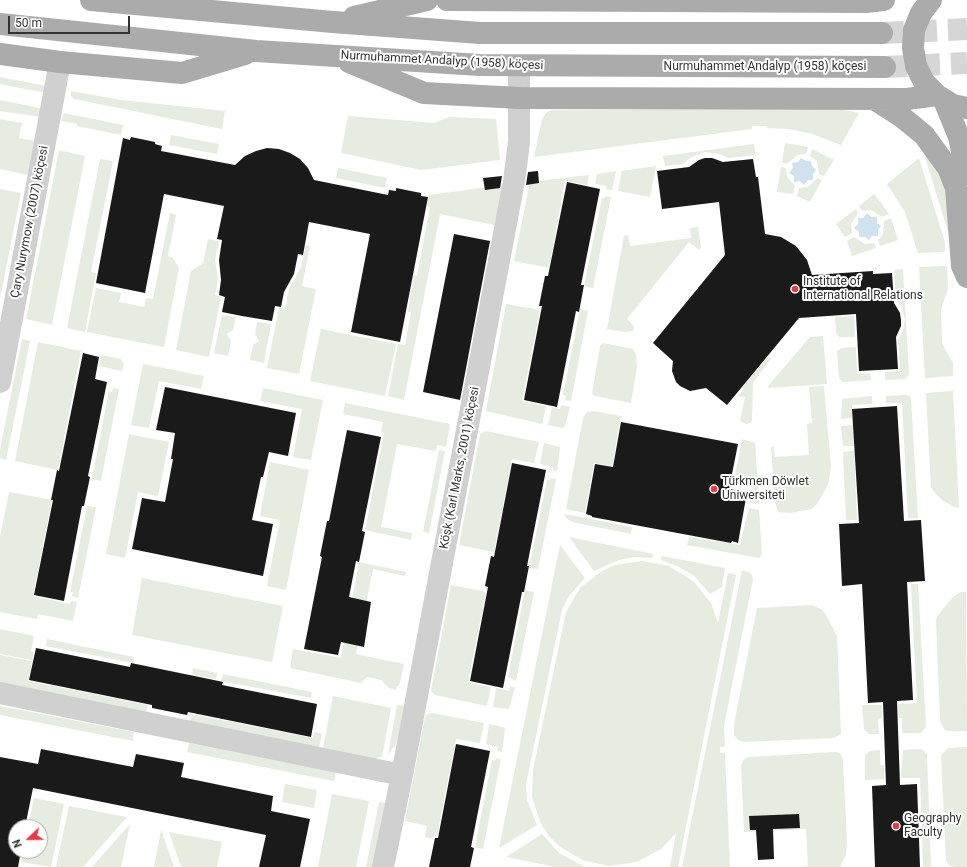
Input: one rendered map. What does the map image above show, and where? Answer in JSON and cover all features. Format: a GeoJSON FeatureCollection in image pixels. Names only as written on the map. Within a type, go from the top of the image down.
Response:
{"type":"FeatureCollection","features":[{"type":"Feature","properties":{"kind":"main road"},"geometry":{"type":"LineString","coordinates":[[91,0],[333,22],[515,34],[882,33]]}},
{"type":"Feature","properties":{"kind":"main road"},"geometry":{"type":"LineString","coordinates":[[225,0],[260,16]]}},
{"type":"Feature","properties":{"kind":"main road"},"geometry":{"type":"LineString","coordinates":[[333,22],[427,0]]}},
{"type":"Feature","properties":{"kind":"main road"},"geometry":{"type":"LineString","coordinates":[[447,0],[874,1]]}},
{"type":"Feature","properties":{"kind":"main road"},"geometry":{"type":"LineString","coordinates":[[931,0],[917,21],[913,38],[913,48],[920,74],[941,98],[959,136],[967,174]]}},
{"type":"Feature","properties":{"kind":"main road","name":"Nurmuhammet Andalyp (1958) köçesi"},"geometry":{"type":"LineString","coordinates":[[0,24],[256,51],[519,66],[885,67]]}},
{"type":"Feature","properties":{"kind":"main road"},"geometry":{"type":"LineString","coordinates":[[0,54],[60,62],[182,73],[256,51]]}},
{"type":"Feature","properties":{"kind":"main road"},"geometry":{"type":"LineString","coordinates":[[333,55],[424,93],[520,98],[941,98],[967,108]]}},
{"type":"Feature","properties":{"kind":"main road"},"geometry":{"type":"LineString","coordinates":[[874,99],[902,117],[924,135],[948,168],[956,188],[962,266],[967,277]]}},
{"type":"Feature","properties":{"kind":"street","name":"Çary Nurymow (2007) köçesi"},"geometry":{"type":"LineString","coordinates":[[0,382],[60,62]]}},
{"type":"Feature","properties":{"kind":"street","name":"Köşk (Karl Marks, 2001) köçesi"},"geometry":{"type":"LineString","coordinates":[[383,867],[402,775],[514,181],[519,142],[519,66]]}},
{"type":"Feature","properties":{"kind":"street"},"geometry":{"type":"LineString","coordinates":[[0,693],[402,775]]}},
{"type":"Feature","properties":{"kind":"shaded area"},"geometry":{"type":"Polygon","coordinates":[[[0,77],[47,86],[44,91],[41,92],[0,84],[0,77]]]}},
{"type":"Feature","properties":{"kind":"shaded area"},"geometry":{"type":"Polygon","coordinates":[[[71,91],[121,100],[225,111],[222,129],[74,99],[71,96],[71,91]]]}},
{"type":"Feature","properties":{"kind":"shaded area"},"geometry":{"type":"Polygon","coordinates":[[[0,100],[44,109],[42,117],[0,111],[0,100]]]}},
{"type":"Feature","properties":{"kind":"shaded area"},"geometry":{"type":"Polygon","coordinates":[[[831,109],[859,113],[841,145],[812,134],[789,129],[767,128],[767,126],[752,126],[752,129],[534,157],[542,119],[547,112],[552,110],[831,109]]]}},
{"type":"Feature","properties":{"kind":"shaded area"},"geometry":{"type":"Polygon","coordinates":[[[64,113],[123,125],[121,135],[77,126],[77,124],[62,121],[64,113]]]}},
{"type":"Feature","properties":{"kind":"shaded area"},"geometry":{"type":"Polygon","coordinates":[[[348,116],[434,123],[449,117],[496,119],[500,160],[421,170],[341,153],[348,116]]]}},
{"type":"Feature","properties":{"kind":"shaded area"},"geometry":{"type":"Polygon","coordinates":[[[0,119],[22,123],[19,138],[35,141],[28,175],[0,169],[0,119]]]}},
{"type":"Feature","properties":{"kind":"shaded area"},"geometry":{"type":"Polygon","coordinates":[[[171,135],[219,144],[217,154],[169,145],[171,135]]]}},
{"type":"Feature","properties":{"kind":"shaded area"},"geometry":{"type":"Polygon","coordinates":[[[785,143],[808,147],[806,154],[797,155],[787,164],[782,163],[785,143]]]}},
{"type":"Feature","properties":{"kind":"shaded area"},"geometry":{"type":"Polygon","coordinates":[[[754,144],[756,155],[728,158],[720,154],[704,152],[690,158],[683,164],[665,166],[663,156],[754,144]]]}},
{"type":"Feature","properties":{"kind":"shaded area"},"geometry":{"type":"Polygon","coordinates":[[[812,149],[834,160],[824,176],[819,174],[817,161],[810,156],[812,149]]]}},
{"type":"Feature","properties":{"kind":"shaded area"},"geometry":{"type":"Polygon","coordinates":[[[59,150],[85,156],[52,325],[26,319],[59,150]]]}},
{"type":"Feature","properties":{"kind":"shaded area"},"geometry":{"type":"Polygon","coordinates":[[[928,155],[948,192],[951,241],[925,157],[928,155]]]}},
{"type":"Feature","properties":{"kind":"shaded area"},"geometry":{"type":"Polygon","coordinates":[[[919,158],[945,243],[945,250],[943,252],[918,253],[905,212],[887,184],[919,158]]]}},
{"type":"Feature","properties":{"kind":"shaded area"},"geometry":{"type":"Polygon","coordinates":[[[100,159],[113,161],[91,272],[96,273],[85,332],[67,328],[100,159]]]}},
{"type":"Feature","properties":{"kind":"shaded area"},"geometry":{"type":"Polygon","coordinates":[[[656,166],[650,197],[618,191],[622,171],[656,166]]]}},
{"type":"Feature","properties":{"kind":"shaded area"},"geometry":{"type":"Polygon","coordinates":[[[781,167],[786,168],[787,177],[795,186],[793,194],[777,192],[781,167]]]}},
{"type":"Feature","properties":{"kind":"shaded area"},"geometry":{"type":"Polygon","coordinates":[[[338,168],[387,178],[385,188],[336,178],[338,168]]]}},
{"type":"Feature","properties":{"kind":"shaded area"},"geometry":{"type":"Polygon","coordinates":[[[616,171],[612,190],[606,189],[607,186],[595,184],[597,174],[616,171]]]}},
{"type":"Feature","properties":{"kind":"shaded area"},"geometry":{"type":"Polygon","coordinates":[[[589,175],[587,185],[565,181],[549,268],[514,261],[530,182],[589,175]]]}},
{"type":"Feature","properties":{"kind":"shaded area"},"geometry":{"type":"Polygon","coordinates":[[[818,178],[822,180],[810,202],[797,196],[799,188],[808,187],[818,178]]]}},
{"type":"Feature","properties":{"kind":"shaded area"},"geometry":{"type":"Polygon","coordinates":[[[502,185],[495,225],[440,214],[404,400],[388,396],[398,344],[405,345],[411,312],[408,312],[414,275],[417,276],[430,207],[427,206],[429,195],[502,185]]]}},
{"type":"Feature","properties":{"kind":"shaded area"},"geometry":{"type":"Polygon","coordinates":[[[0,189],[21,193],[0,298],[0,189]]]}},
{"type":"Feature","properties":{"kind":"shaded area"},"geometry":{"type":"Polygon","coordinates":[[[874,194],[889,214],[882,217],[871,210],[862,211],[859,206],[874,194]]]}},
{"type":"Feature","properties":{"kind":"shaded area"},"geometry":{"type":"Polygon","coordinates":[[[605,196],[611,197],[593,288],[584,286],[602,198],[604,199],[605,196]]]}},
{"type":"Feature","properties":{"kind":"shaded area"},"geometry":{"type":"Polygon","coordinates":[[[856,209],[858,213],[851,224],[852,233],[845,237],[836,224],[856,209]]]}},
{"type":"Feature","properties":{"kind":"shaded area"},"geometry":{"type":"Polygon","coordinates":[[[170,213],[176,215],[168,256],[173,258],[179,268],[164,347],[87,332],[96,288],[121,293],[119,302],[144,307],[146,298],[153,299],[170,213]]]}},
{"type":"Feature","properties":{"kind":"shaded area"},"geometry":{"type":"Polygon","coordinates":[[[891,218],[898,240],[880,246],[878,241],[883,234],[884,221],[891,218]]]}},
{"type":"Feature","properties":{"kind":"shaded area"},"geometry":{"type":"Polygon","coordinates":[[[698,227],[701,248],[699,250],[689,242],[627,319],[634,326],[633,331],[624,332],[607,329],[624,236],[628,235],[630,246],[691,238],[690,228],[698,227]]]}},
{"type":"Feature","properties":{"kind":"shaded area"},"geometry":{"type":"Polygon","coordinates":[[[854,237],[865,244],[874,243],[876,248],[852,256],[847,241],[854,237]]]}},
{"type":"Feature","properties":{"kind":"shaded area"},"geometry":{"type":"Polygon","coordinates":[[[208,239],[219,241],[215,260],[218,279],[215,295],[221,297],[209,357],[176,350],[191,271],[203,263],[208,239]]]}},
{"type":"Feature","properties":{"kind":"shaded area"},"geometry":{"type":"Polygon","coordinates":[[[306,245],[310,246],[302,286],[316,289],[299,374],[267,368],[279,308],[285,309],[289,289],[301,267],[306,245]]]}},
{"type":"Feature","properties":{"kind":"shaded area"},"geometry":{"type":"Polygon","coordinates":[[[947,266],[948,289],[941,309],[942,343],[953,363],[953,376],[925,378],[919,267],[947,266]]]}},
{"type":"Feature","properties":{"kind":"shaded area"},"geometry":{"type":"Polygon","coordinates":[[[903,269],[909,375],[905,379],[885,380],[885,372],[900,371],[898,340],[902,334],[905,319],[901,306],[896,300],[894,270],[903,269]]]}},
{"type":"Feature","properties":{"kind":"shaded area"},"geometry":{"type":"Polygon","coordinates":[[[506,304],[540,310],[522,401],[546,406],[542,424],[486,411],[506,304]]]}},
{"type":"Feature","properties":{"kind":"shaded area"},"geometry":{"type":"Polygon","coordinates":[[[580,309],[588,311],[571,401],[565,400],[566,396],[563,395],[580,309]]]}},
{"type":"Feature","properties":{"kind":"shaded area"},"geometry":{"type":"Polygon","coordinates":[[[222,315],[236,317],[233,330],[227,334],[231,341],[228,356],[214,353],[222,315]]]}},
{"type":"Feature","properties":{"kind":"shaded area"},"geometry":{"type":"Polygon","coordinates":[[[854,316],[855,337],[839,337],[836,333],[835,317],[854,316]]]}},
{"type":"Feature","properties":{"kind":"shaded area"},"geometry":{"type":"Polygon","coordinates":[[[257,322],[271,324],[264,363],[250,360],[253,345],[259,341],[255,334],[257,322]]]}},
{"type":"Feature","properties":{"kind":"shaded area"},"geometry":{"type":"Polygon","coordinates":[[[321,329],[396,344],[385,396],[310,381],[321,329]]]}},
{"type":"Feature","properties":{"kind":"shaded area"},"geometry":{"type":"Polygon","coordinates":[[[823,336],[827,384],[768,388],[768,386],[810,337],[823,336]]]}},
{"type":"Feature","properties":{"kind":"shaded area"},"geometry":{"type":"Polygon","coordinates":[[[22,339],[30,341],[6,460],[0,458],[0,450],[22,339]]]}},
{"type":"Feature","properties":{"kind":"shaded area"},"geometry":{"type":"Polygon","coordinates":[[[38,342],[81,351],[58,470],[15,461],[38,342]]]}},
{"type":"Feature","properties":{"kind":"shaded area"},"geometry":{"type":"Polygon","coordinates":[[[603,343],[633,349],[636,354],[637,367],[631,403],[595,396],[592,394],[600,346],[603,343]]]}},
{"type":"Feature","properties":{"kind":"shaded area"},"geometry":{"type":"Polygon","coordinates":[[[856,347],[857,374],[870,373],[871,380],[843,382],[839,378],[837,351],[841,348],[856,347]]]}},
{"type":"Feature","properties":{"kind":"shaded area"},"geometry":{"type":"Polygon","coordinates":[[[101,355],[121,359],[124,364],[122,371],[99,366],[101,355]]]}},
{"type":"Feature","properties":{"kind":"shaded area"},"geometry":{"type":"Polygon","coordinates":[[[768,357],[771,359],[753,383],[752,421],[746,424],[740,421],[745,397],[738,396],[744,389],[742,388],[768,357]]]}},
{"type":"Feature","properties":{"kind":"shaded area"},"geometry":{"type":"Polygon","coordinates":[[[143,364],[204,376],[201,389],[159,381],[149,428],[131,425],[143,364]]]}},
{"type":"Feature","properties":{"kind":"shaded area"},"geometry":{"type":"Polygon","coordinates":[[[824,386],[831,467],[828,485],[817,504],[812,509],[790,513],[778,512],[775,502],[771,447],[774,447],[775,457],[809,455],[807,424],[812,423],[809,387],[824,386]]]}},
{"type":"Feature","properties":{"kind":"shaded area"},"geometry":{"type":"Polygon","coordinates":[[[113,388],[119,389],[101,481],[92,479],[109,391],[112,392],[113,388]]]}},
{"type":"Feature","properties":{"kind":"shaded area"},"geometry":{"type":"Polygon","coordinates":[[[263,388],[323,400],[311,460],[293,457],[302,409],[260,401],[263,388]]]}},
{"type":"Feature","properties":{"kind":"shaded area"},"geometry":{"type":"Polygon","coordinates":[[[953,391],[959,508],[954,507],[942,500],[931,487],[926,393],[953,391]]]}},
{"type":"Feature","properties":{"kind":"shaded area"},"geometry":{"type":"Polygon","coordinates":[[[872,396],[872,404],[852,405],[852,418],[841,419],[842,399],[872,396]]]}},
{"type":"Feature","properties":{"kind":"shaded area"},"geometry":{"type":"Polygon","coordinates":[[[886,396],[910,396],[911,399],[918,518],[908,518],[902,403],[886,403],[886,396]]]}},
{"type":"Feature","properties":{"kind":"shaded area"},"geometry":{"type":"Polygon","coordinates":[[[345,403],[450,424],[446,447],[437,445],[436,451],[397,444],[381,527],[412,533],[411,540],[365,530],[384,433],[381,432],[383,422],[343,414],[345,403]]]}},
{"type":"Feature","properties":{"kind":"shaded area"},"geometry":{"type":"Polygon","coordinates":[[[561,405],[570,407],[565,426],[563,428],[548,425],[552,407],[560,409],[561,405]]]}},
{"type":"Feature","properties":{"kind":"shaded area"},"geometry":{"type":"Polygon","coordinates":[[[594,411],[621,416],[612,466],[594,463],[585,513],[566,509],[583,418],[587,412],[594,411]]]}},
{"type":"Feature","properties":{"kind":"shaded area"},"geometry":{"type":"Polygon","coordinates":[[[853,425],[854,446],[843,446],[841,426],[853,425]]]}},
{"type":"Feature","properties":{"kind":"shaded area"},"geometry":{"type":"Polygon","coordinates":[[[486,431],[539,442],[534,463],[512,459],[494,552],[459,545],[480,434],[486,431]]]}},
{"type":"Feature","properties":{"kind":"shaded area"},"geometry":{"type":"Polygon","coordinates":[[[129,434],[169,442],[158,496],[138,492],[125,558],[106,554],[129,434]]]}},
{"type":"Feature","properties":{"kind":"shaded area"},"geometry":{"type":"Polygon","coordinates":[[[742,439],[755,443],[759,504],[750,502],[753,487],[749,485],[750,479],[735,475],[742,439]]]}},
{"type":"Feature","properties":{"kind":"shaded area"},"geometry":{"type":"Polygon","coordinates":[[[544,443],[560,447],[557,471],[553,470],[553,467],[540,464],[544,443]]]}},
{"type":"Feature","properties":{"kind":"shaded area"},"geometry":{"type":"Polygon","coordinates":[[[439,450],[445,451],[429,533],[423,532],[439,450]]]}},
{"type":"Feature","properties":{"kind":"shaded area"},"geometry":{"type":"Polygon","coordinates":[[[854,451],[857,520],[846,520],[843,452],[854,451]]]}},
{"type":"Feature","properties":{"kind":"shaded area"},"geometry":{"type":"Polygon","coordinates":[[[270,462],[309,470],[286,590],[267,586],[280,520],[260,516],[270,462]]]}},
{"type":"Feature","properties":{"kind":"shaded area"},"geometry":{"type":"Polygon","coordinates":[[[551,478],[556,479],[538,569],[529,568],[547,480],[550,480],[551,478]]]}},
{"type":"Feature","properties":{"kind":"shaded area"},"geometry":{"type":"Polygon","coordinates":[[[9,492],[52,500],[33,596],[70,604],[71,601],[77,602],[73,621],[38,614],[37,619],[0,612],[0,537],[9,492]]]}},
{"type":"Feature","properties":{"kind":"shaded area"},"geometry":{"type":"Polygon","coordinates":[[[87,506],[96,507],[78,598],[72,596],[73,592],[70,592],[87,506]]]}},
{"type":"Feature","properties":{"kind":"shaded area"},"geometry":{"type":"Polygon","coordinates":[[[749,508],[759,510],[762,554],[759,558],[687,545],[689,537],[740,545],[749,508]]]}},
{"type":"Feature","properties":{"kind":"shaded area"},"geometry":{"type":"Polygon","coordinates":[[[565,514],[632,527],[631,534],[572,522],[566,518],[565,514]]]}},
{"type":"Feature","properties":{"kind":"shaded area"},"geometry":{"type":"Polygon","coordinates":[[[569,537],[653,554],[652,558],[634,557],[619,560],[594,571],[569,537]]]}},
{"type":"Feature","properties":{"kind":"shaded area"},"geometry":{"type":"Polygon","coordinates":[[[560,545],[585,578],[569,596],[562,610],[526,784],[527,800],[537,825],[499,848],[560,545]]]}},
{"type":"Feature","properties":{"kind":"shaded area"},"geometry":{"type":"Polygon","coordinates":[[[662,556],[725,568],[722,587],[710,594],[693,575],[679,567],[661,560],[662,556]]]}},
{"type":"Feature","properties":{"kind":"shaded area"},"geometry":{"type":"Polygon","coordinates":[[[642,561],[669,566],[693,581],[711,603],[718,623],[728,573],[736,575],[678,867],[670,867],[676,833],[661,849],[637,862],[609,866],[582,860],[559,846],[549,836],[541,824],[532,797],[533,770],[566,612],[580,588],[602,571],[615,565],[642,561]]]}},
{"type":"Feature","properties":{"kind":"shaded area"},"geometry":{"type":"Polygon","coordinates":[[[359,562],[406,572],[405,576],[373,569],[356,654],[404,664],[399,686],[397,686],[396,690],[389,688],[381,680],[367,677],[361,683],[290,668],[293,649],[341,658],[359,562]]]}},
{"type":"Feature","properties":{"kind":"shaded area"},"geometry":{"type":"Polygon","coordinates":[[[742,570],[751,573],[753,579],[724,726],[725,747],[720,747],[720,753],[725,753],[730,867],[682,867],[742,570]]]}},
{"type":"Feature","properties":{"kind":"shaded area"},"geometry":{"type":"Polygon","coordinates":[[[142,578],[283,606],[272,662],[132,635],[142,578]]]}},
{"type":"Feature","properties":{"kind":"shaded area"},"geometry":{"type":"Polygon","coordinates":[[[911,584],[918,584],[926,727],[921,733],[902,733],[902,718],[899,718],[898,704],[917,703],[911,584]]]}},
{"type":"Feature","properties":{"kind":"shaded area"},"geometry":{"type":"Polygon","coordinates":[[[451,585],[486,592],[468,682],[491,687],[487,706],[435,695],[431,691],[451,585]]]}},
{"type":"Feature","properties":{"kind":"shaded area"},"geometry":{"type":"Polygon","coordinates":[[[525,590],[534,592],[516,681],[508,677],[525,590]]]}},
{"type":"Feature","properties":{"kind":"shaded area"},"geometry":{"type":"Polygon","coordinates":[[[961,592],[966,592],[967,731],[948,731],[944,729],[940,721],[936,620],[938,615],[954,596],[961,592]]]}},
{"type":"Feature","properties":{"kind":"shaded area"},"geometry":{"type":"Polygon","coordinates":[[[811,605],[821,609],[825,613],[837,636],[841,734],[834,738],[744,742],[738,740],[734,735],[734,724],[757,608],[811,605]]]}},
{"type":"Feature","properties":{"kind":"shaded area"},"geometry":{"type":"Polygon","coordinates":[[[0,629],[34,636],[31,651],[34,652],[32,660],[0,654],[0,629]]]}},
{"type":"Feature","properties":{"kind":"shaded area"},"geometry":{"type":"Polygon","coordinates":[[[47,639],[134,657],[133,663],[46,646],[47,639]]]}},
{"type":"Feature","properties":{"kind":"shaded area"},"geometry":{"type":"Polygon","coordinates":[[[0,655],[32,661],[28,681],[148,705],[146,713],[0,684],[0,655]]]}},
{"type":"Feature","properties":{"kind":"shaded area"},"geometry":{"type":"Polygon","coordinates":[[[193,668],[217,673],[216,679],[192,675],[193,668]]]}},
{"type":"Feature","properties":{"kind":"shaded area"},"geometry":{"type":"Polygon","coordinates":[[[223,674],[312,692],[311,698],[221,681],[223,674]]]}},
{"type":"Feature","properties":{"kind":"shaded area"},"geometry":{"type":"Polygon","coordinates":[[[510,687],[515,687],[509,709],[493,707],[496,688],[509,691],[510,687]]]}},
{"type":"Feature","properties":{"kind":"shaded area"},"geometry":{"type":"Polygon","coordinates":[[[333,696],[391,708],[382,757],[374,759],[323,748],[333,696]]]}},
{"type":"Feature","properties":{"kind":"shaded area"},"geometry":{"type":"Polygon","coordinates":[[[397,705],[404,706],[395,746],[388,754],[397,705]]]}},
{"type":"Feature","properties":{"kind":"shaded area"},"geometry":{"type":"Polygon","coordinates":[[[862,705],[882,705],[882,718],[878,719],[879,734],[869,734],[864,729],[862,705]]]}},
{"type":"Feature","properties":{"kind":"shaded area"},"geometry":{"type":"Polygon","coordinates":[[[0,706],[134,732],[133,741],[0,715],[0,706]]]}},
{"type":"Feature","properties":{"kind":"shaded area"},"geometry":{"type":"Polygon","coordinates":[[[432,713],[484,723],[480,743],[456,739],[437,836],[434,835],[433,839],[425,837],[427,826],[405,821],[425,717],[427,714],[432,713]]]}},
{"type":"Feature","properties":{"kind":"shaded area"},"geometry":{"type":"Polygon","coordinates":[[[191,714],[313,738],[314,732],[322,734],[319,748],[190,722],[191,714]]]}},
{"type":"Feature","properties":{"kind":"shaded area"},"geometry":{"type":"Polygon","coordinates":[[[489,724],[505,729],[502,752],[497,751],[498,747],[486,744],[489,724]]]}},
{"type":"Feature","properties":{"kind":"shaded area"},"geometry":{"type":"Polygon","coordinates":[[[189,743],[336,772],[334,781],[187,752],[189,743]]]}},
{"type":"Feature","properties":{"kind":"shaded area"},"geometry":{"type":"Polygon","coordinates":[[[967,747],[967,867],[953,867],[948,864],[946,860],[941,755],[948,748],[967,747]]]}},
{"type":"Feature","properties":{"kind":"shaded area"},"geometry":{"type":"Polygon","coordinates":[[[922,749],[927,754],[931,867],[923,867],[920,778],[901,778],[903,750],[922,749]]]}},
{"type":"Feature","properties":{"kind":"shaded area"},"geometry":{"type":"Polygon","coordinates":[[[880,750],[880,765],[884,765],[884,779],[865,780],[865,755],[870,751],[880,750]]]}},
{"type":"Feature","properties":{"kind":"shaded area"},"geometry":{"type":"Polygon","coordinates":[[[836,752],[841,754],[843,760],[847,841],[846,855],[840,867],[798,867],[808,866],[806,829],[744,832],[741,765],[744,759],[749,757],[836,752]]]}},
{"type":"Feature","properties":{"kind":"shaded area"},"geometry":{"type":"Polygon","coordinates":[[[496,758],[501,759],[483,849],[475,847],[492,760],[495,761],[496,758]]]}},
{"type":"Feature","properties":{"kind":"shaded area"},"geometry":{"type":"Polygon","coordinates":[[[285,784],[317,790],[314,808],[282,802],[285,784]]]}},
{"type":"Feature","properties":{"kind":"shaded area"},"geometry":{"type":"Polygon","coordinates":[[[332,794],[369,801],[356,867],[318,867],[332,794]]]}},
{"type":"Feature","properties":{"kind":"shaded area"},"geometry":{"type":"Polygon","coordinates":[[[34,798],[64,804],[51,867],[21,862],[22,859],[48,859],[48,819],[30,819],[34,798]]]}},
{"type":"Feature","properties":{"kind":"shaded area"},"geometry":{"type":"Polygon","coordinates":[[[379,802],[385,803],[373,867],[366,867],[379,802]]]}},
{"type":"Feature","properties":{"kind":"shaded area"},"geometry":{"type":"Polygon","coordinates":[[[69,806],[127,817],[83,867],[56,867],[69,806]]]}},
{"type":"Feature","properties":{"kind":"shaded area"},"geometry":{"type":"Polygon","coordinates":[[[130,824],[121,867],[92,867],[130,824]]]}},
{"type":"Feature","properties":{"kind":"shaded area"},"geometry":{"type":"Polygon","coordinates":[[[161,830],[174,867],[154,867],[161,830]]]}},
{"type":"Feature","properties":{"kind":"shaded area"},"geometry":{"type":"Polygon","coordinates":[[[169,832],[222,842],[217,867],[181,867],[169,832]]]}},
{"type":"Feature","properties":{"kind":"shaded area"},"geometry":{"type":"Polygon","coordinates":[[[542,834],[559,853],[585,867],[556,867],[506,857],[542,834]]]}},
{"type":"Feature","properties":{"kind":"water"},"geometry":{"type":"Polygon","coordinates":[[[801,158],[806,161],[811,161],[812,166],[816,170],[813,174],[813,180],[808,180],[804,185],[800,181],[794,182],[794,176],[789,173],[793,168],[792,163],[798,162],[801,158]]]}},
{"type":"Feature","properties":{"kind":"water"},"geometry":{"type":"Polygon","coordinates":[[[867,213],[871,217],[877,217],[877,223],[881,226],[878,230],[878,236],[872,236],[869,240],[865,237],[859,237],[859,232],[854,228],[858,224],[858,218],[863,218],[867,213]]]}},
{"type":"Feature","properties":{"kind":"building"},"geometry":{"type":"Polygon","coordinates":[[[131,137],[155,142],[155,144],[162,146],[161,151],[235,165],[245,156],[256,151],[267,148],[279,149],[300,159],[308,168],[314,180],[388,195],[389,190],[396,191],[396,188],[421,193],[421,196],[428,197],[400,342],[351,332],[370,234],[309,222],[303,255],[298,254],[294,274],[284,292],[281,307],[275,306],[272,321],[222,312],[225,297],[219,295],[221,280],[219,260],[222,240],[217,239],[224,206],[164,194],[145,293],[96,283],[123,138],[130,140],[131,137]]]}},
{"type":"Feature","properties":{"kind":"building","name":"Institute of International Relations"},"geometry":{"type":"Polygon","coordinates":[[[705,158],[712,158],[723,162],[753,159],[756,177],[758,177],[765,234],[781,237],[796,246],[807,260],[812,275],[873,271],[873,274],[892,273],[894,303],[900,313],[901,320],[901,326],[896,337],[898,369],[859,371],[856,314],[799,318],[727,405],[706,388],[690,391],[680,386],[676,382],[672,371],[673,361],[653,343],[725,255],[719,202],[662,209],[657,171],[689,167],[705,158]]]}},
{"type":"Feature","properties":{"kind":"building"},"geometry":{"type":"Polygon","coordinates":[[[538,171],[539,183],[526,185],[528,172],[538,171]]]}},
{"type":"Feature","properties":{"kind":"building"},"geometry":{"type":"Polygon","coordinates":[[[502,176],[500,188],[485,190],[483,178],[502,176]]]}},
{"type":"Feature","properties":{"kind":"building"},"geometry":{"type":"Polygon","coordinates":[[[567,182],[600,189],[581,285],[584,285],[579,312],[576,311],[557,407],[524,400],[542,306],[539,306],[545,276],[548,276],[567,182]]]}},
{"type":"Feature","properties":{"kind":"building"},"geometry":{"type":"Polygon","coordinates":[[[454,234],[490,241],[460,400],[423,392],[454,234]]]}},
{"type":"Feature","properties":{"kind":"building"},"geometry":{"type":"Polygon","coordinates":[[[83,353],[99,357],[95,379],[107,382],[88,476],[90,477],[84,506],[82,506],[64,601],[34,595],[53,500],[51,500],[57,470],[59,471],[83,353]]]}},
{"type":"Feature","properties":{"kind":"building"},"geometry":{"type":"Polygon","coordinates":[[[165,387],[296,413],[288,456],[269,452],[263,477],[261,477],[252,520],[273,524],[263,576],[132,549],[142,498],[165,502],[173,459],[171,459],[175,433],[156,430],[165,387]]]}},
{"type":"Feature","properties":{"kind":"building"},"geometry":{"type":"Polygon","coordinates":[[[897,406],[904,521],[921,520],[925,581],[907,582],[913,700],[897,701],[900,785],[917,784],[920,867],[875,867],[872,786],[886,785],[883,702],[868,703],[862,584],[842,586],[839,524],[859,523],[852,409],[897,406]]]}},
{"type":"Feature","properties":{"kind":"building"},"geometry":{"type":"Polygon","coordinates":[[[621,422],[738,444],[729,489],[747,492],[738,543],[732,541],[731,543],[592,517],[586,514],[595,464],[613,467],[621,422]]]}},
{"type":"Feature","properties":{"kind":"building"},"geometry":{"type":"Polygon","coordinates":[[[347,430],[381,437],[362,531],[365,532],[359,562],[356,561],[349,597],[371,602],[364,647],[341,642],[338,655],[304,649],[322,557],[320,556],[327,521],[329,521],[347,430]]]}},
{"type":"Feature","properties":{"kind":"building"},"geometry":{"type":"Polygon","coordinates":[[[512,463],[546,470],[527,566],[529,566],[524,592],[522,592],[503,688],[470,681],[488,587],[485,586],[491,556],[494,557],[512,463]]]}},
{"type":"Feature","properties":{"kind":"building"},"geometry":{"type":"Polygon","coordinates":[[[36,648],[130,667],[131,663],[223,682],[222,685],[317,704],[311,737],[188,712],[187,715],[152,708],[152,705],[29,680],[36,648]]]}},
{"type":"Feature","properties":{"kind":"building"},"geometry":{"type":"Polygon","coordinates":[[[456,744],[490,751],[471,847],[474,848],[470,867],[429,867],[435,838],[438,838],[456,744]]]}},
{"type":"Feature","properties":{"kind":"building"},"geometry":{"type":"Polygon","coordinates":[[[41,749],[133,767],[136,754],[184,763],[181,777],[273,796],[271,811],[310,819],[300,867],[259,867],[266,835],[33,788],[27,819],[8,819],[8,859],[20,859],[18,867],[0,867],[0,757],[38,764],[41,749]]]}},
{"type":"Feature","properties":{"kind":"building"},"geometry":{"type":"Polygon","coordinates":[[[799,814],[800,828],[773,829],[774,859],[758,860],[756,830],[750,830],[749,816],[799,814]]]}},
{"type":"Feature","properties":{"kind":"tunnel"},"geometry":{"type":"LineString","coordinates":[[882,33],[967,29]]}},
{"type":"Feature","properties":{"kind":"tunnel"},"geometry":{"type":"LineString","coordinates":[[885,67],[967,63]]}},
{"type":"Feature","properties":{"kind":"place","name":"Institute of International Relations"},"geometry":{"type":"Point","coordinates":[795,289]}},
{"type":"Feature","properties":{"kind":"place","name":"Türkmen Döwlet Uniwersiteti"},"geometry":{"type":"Point","coordinates":[714,489]}},
{"type":"Feature","properties":{"kind":"place","name":"Geography Faculty"},"geometry":{"type":"Point","coordinates":[896,826]}}]}
